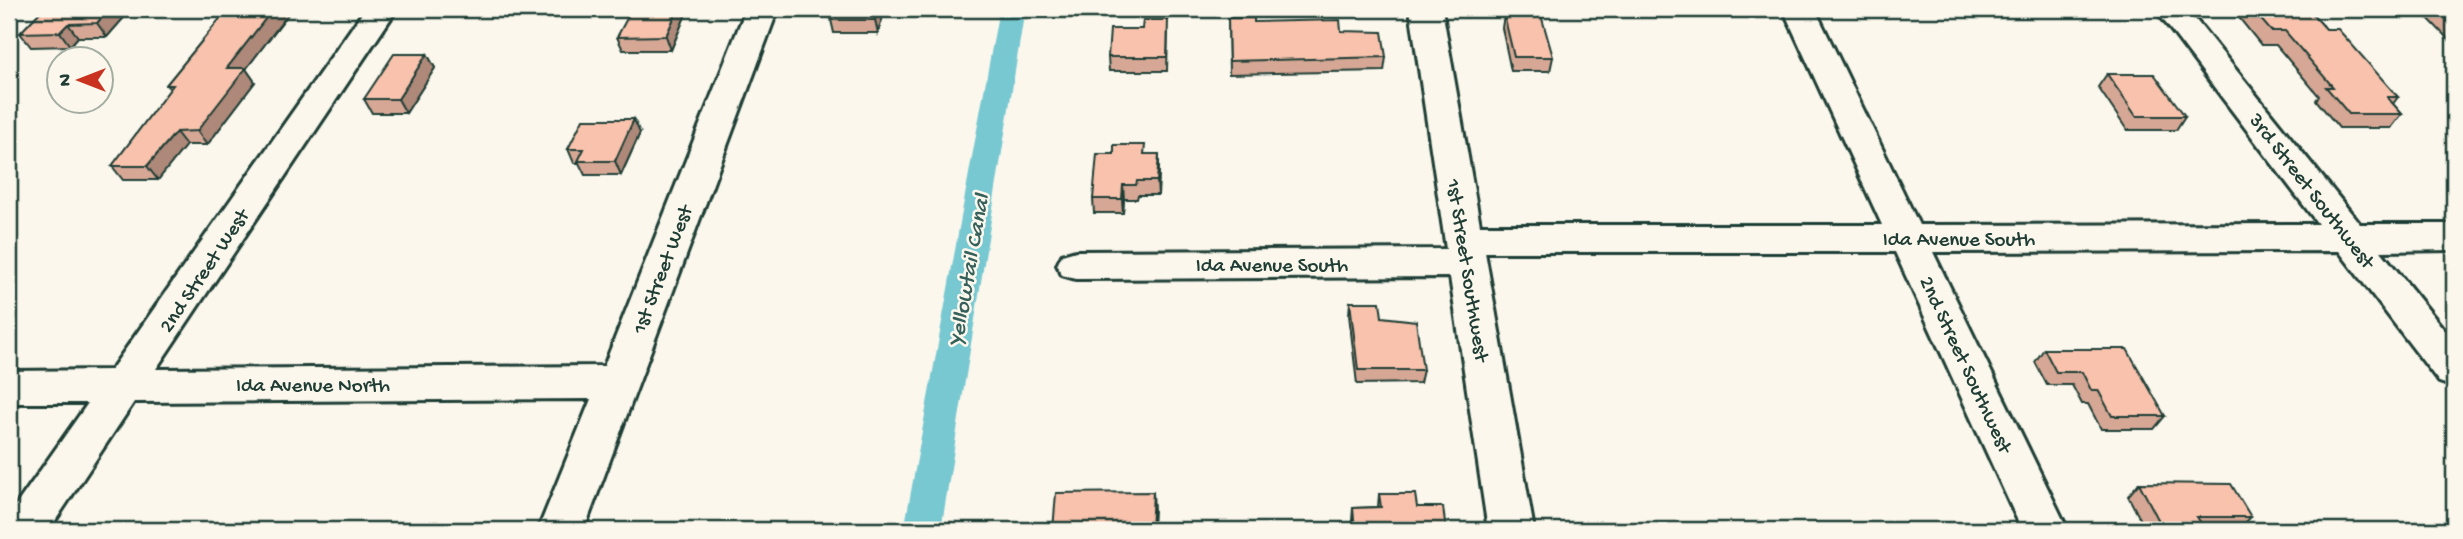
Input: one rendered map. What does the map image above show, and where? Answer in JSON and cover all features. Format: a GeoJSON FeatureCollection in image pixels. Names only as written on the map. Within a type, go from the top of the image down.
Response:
{"type":"FeatureCollection","features":[{"type":"Feature","properties":{"kind":"street","name":"2nd Street West"},"geometry":{"type":"LineString","coordinates":[[24,530],[381,9]]}},
{"type":"Feature","properties":{"kind":"street","name":"1st Street West"},"geometry":{"type":"LineString","coordinates":[[561,530],[762,9]]}},
{"type":"Feature","properties":{"kind":"street","name":"1st Street Southwest"},"geometry":{"type":"LineString","coordinates":[[1426,9],[1511,530]]}},
{"type":"Feature","properties":{"kind":"street","name":"2nd Street Southwest"},"geometry":{"type":"LineString","coordinates":[[1799,9],[2045,530]]}},
{"type":"Feature","properties":{"kind":"street","name":"3rd Street Southwest"},"geometry":{"type":"LineString","coordinates":[[2171,9],[2454,371]]}},
{"type":"Feature","properties":{"kind":"street","name":"Ida Avenue South"},"geometry":{"type":"LineString","coordinates":[[1076,265],[1908,238],[2454,237]]}},
{"type":"Feature","properties":{"kind":"street","name":"Ida Avenue North"},"geometry":{"type":"LineString","coordinates":[[9,387],[618,382]]}},
{"type":"Feature","properties":{"kind":"building"},"geometry":{"type":"Polygon","coordinates":[[[43,9],[109,9],[97,23],[68,24],[60,32],[20,33],[43,9]]]}},
{"type":"Feature","properties":{"kind":"building"},"geometry":{"type":"Polygon","coordinates":[[[228,9],[273,9],[227,68],[246,68],[197,131],[176,132],[147,166],[112,166],[173,85],[166,85],[228,9]]]}},
{"type":"Feature","properties":{"kind":"building"},"geometry":{"type":"Polygon","coordinates":[[[632,9],[678,9],[666,36],[617,37],[632,9]]]}},
{"type":"Feature","properties":{"kind":"building"},"geometry":{"type":"Polygon","coordinates":[[[834,9],[878,9],[875,20],[831,20],[834,9]]]}},
{"type":"Feature","properties":{"kind":"building"},"geometry":{"type":"Polygon","coordinates":[[[2252,9],[2308,9],[2326,29],[2338,29],[2398,97],[2387,97],[2402,114],[2349,114],[2326,87],[2333,87],[2285,31],[2271,31],[2252,9]]]}},
{"type":"Feature","properties":{"kind":"building"},"geometry":{"type":"Polygon","coordinates":[[[2443,9],[2454,9],[2454,20],[2443,9]]]}},
{"type":"Feature","properties":{"kind":"building"},"geometry":{"type":"Polygon","coordinates":[[[1504,15],[1541,15],[1553,57],[1514,57],[1504,15]]]}},
{"type":"Feature","properties":{"kind":"building"},"geometry":{"type":"Polygon","coordinates":[[[1228,18],[1254,18],[1254,22],[1340,20],[1341,31],[1382,32],[1386,57],[1229,61],[1228,18]]]}},
{"type":"Feature","properties":{"kind":"building"},"geometry":{"type":"Polygon","coordinates":[[[1143,20],[1168,20],[1167,57],[1108,57],[1110,29],[1142,29],[1143,20]]]}},
{"type":"Feature","properties":{"kind":"building"},"geometry":{"type":"Polygon","coordinates":[[[394,54],[427,54],[398,99],[364,99],[394,54]]]}},
{"type":"Feature","properties":{"kind":"building"},"geometry":{"type":"Polygon","coordinates":[[[2107,74],[2154,74],[2185,116],[2136,116],[2107,74]]]}},
{"type":"Feature","properties":{"kind":"building"},"geometry":{"type":"Polygon","coordinates":[[[583,119],[634,119],[615,161],[578,161],[584,149],[568,149],[583,119]]]}},
{"type":"Feature","properties":{"kind":"building"},"geometry":{"type":"Polygon","coordinates":[[[1114,145],[1145,145],[1144,154],[1159,154],[1157,181],[1137,181],[1136,185],[1123,185],[1122,199],[1093,199],[1097,154],[1114,154],[1114,145]]]}},
{"type":"Feature","properties":{"kind":"building"},"geometry":{"type":"Polygon","coordinates":[[[1350,302],[1380,302],[1382,317],[1416,321],[1423,370],[1358,370],[1350,302]]]}},
{"type":"Feature","properties":{"kind":"building"},"geometry":{"type":"Polygon","coordinates":[[[2044,349],[2127,349],[2165,416],[2112,416],[2098,390],[2091,390],[2082,372],[2056,372],[2044,349]]]}},
{"type":"Feature","properties":{"kind":"building"},"geometry":{"type":"Polygon","coordinates":[[[2139,483],[2231,484],[2251,517],[2197,517],[2201,523],[2160,523],[2139,483]]]}},
{"type":"Feature","properties":{"kind":"building"},"geometry":{"type":"Polygon","coordinates":[[[1153,492],[1151,530],[1053,530],[1056,493],[1153,492]]]}},
{"type":"Feature","properties":{"kind":"building"},"geometry":{"type":"Polygon","coordinates":[[[1379,494],[1415,494],[1417,507],[1443,507],[1446,530],[1355,530],[1353,508],[1381,507],[1379,494]]]}},
{"type":"Feature","properties":{"kind":"waterway","name":"Yellowtail Canal"},"geometry":{"type":"LineString","coordinates":[[922,530],[1012,9]]}}]}
